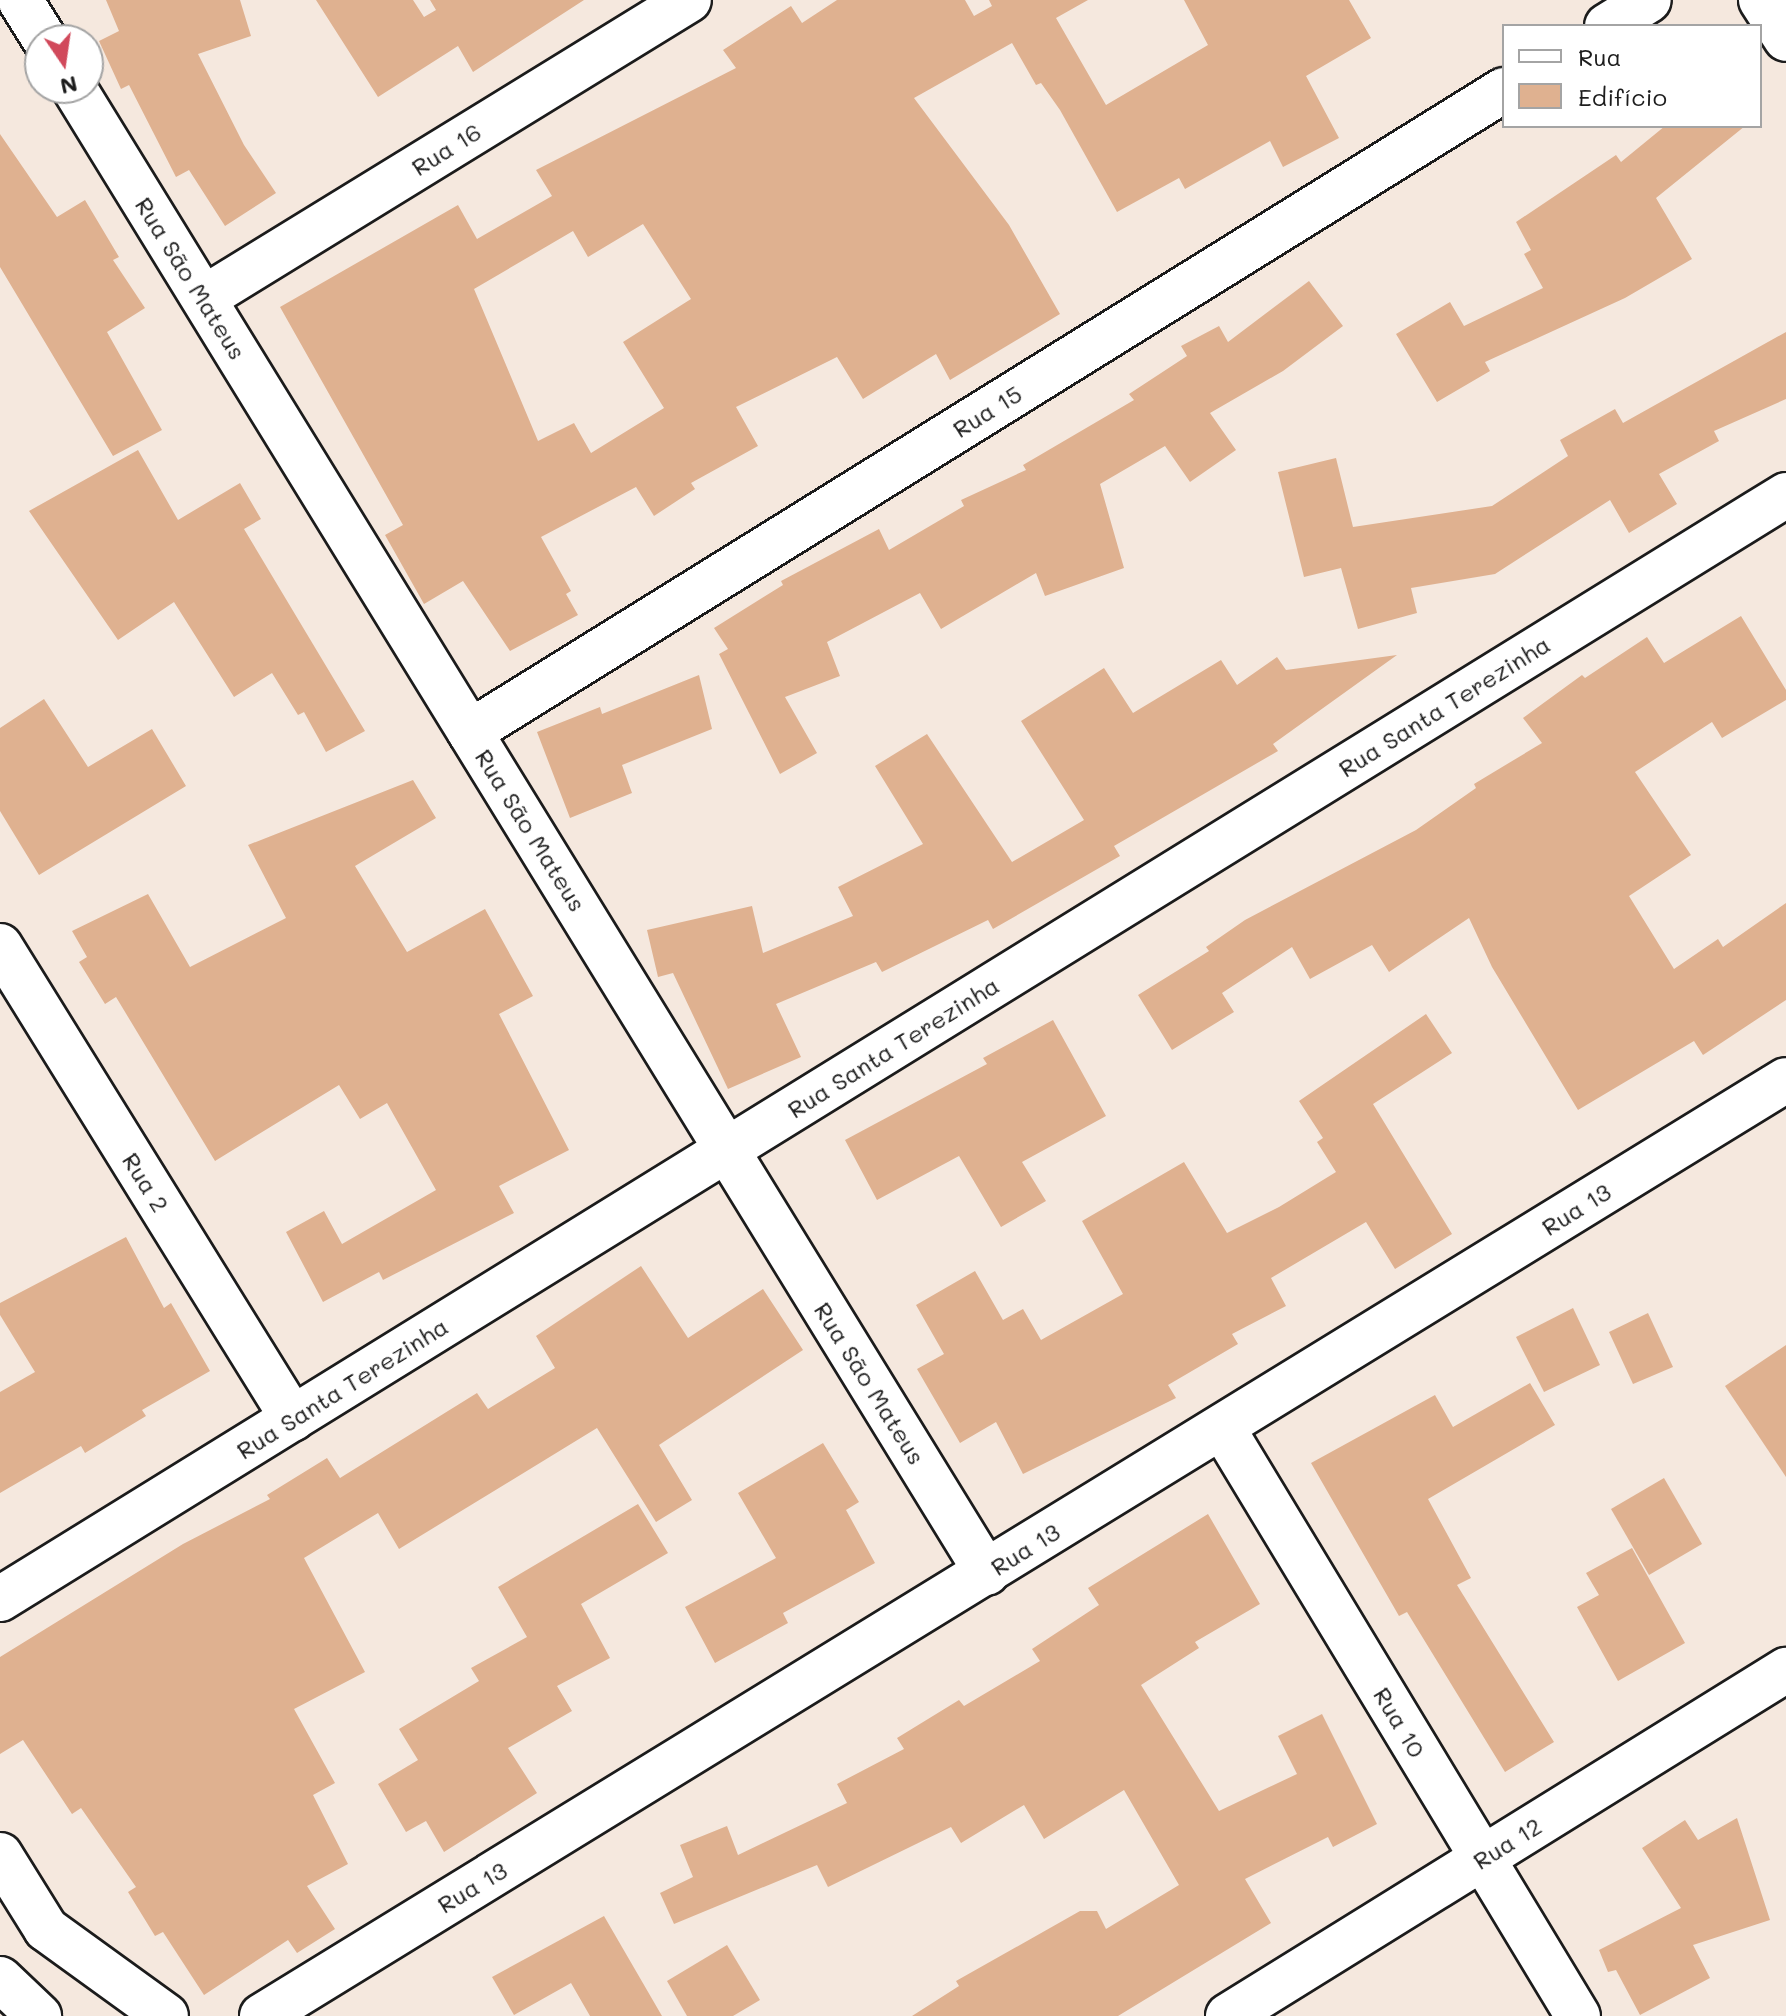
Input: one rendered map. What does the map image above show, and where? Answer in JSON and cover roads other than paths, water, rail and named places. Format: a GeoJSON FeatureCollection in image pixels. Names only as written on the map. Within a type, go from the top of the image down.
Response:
{"type":"FeatureCollection","features":[{"type":"Feature","properties":{"kind":"street"},"geometry":{"type":"LineString","coordinates":[[20,0],[35,24]]}},
{"type":"Feature","properties":{"kind":"street","name":"Rua 16"},"geometry":{"type":"LineString","coordinates":[[204,298],[689,0]]}},
{"type":"Feature","properties":{"kind":"street"},"geometry":{"type":"LineString","coordinates":[[1610,24],[1649,0]]}},
{"type":"Feature","properties":{"kind":"street"},"geometry":{"type":"LineString","coordinates":[[1761,0],[1786,39]]}},
{"type":"Feature","properties":{"kind":"street","name":"Rua 15"},"geometry":{"type":"LineString","coordinates":[[470,732],[1502,91]]}},
{"type":"Feature","properties":{"kind":"street","name":"Rua São Mateus"},"geometry":{"type":"LineString","coordinates":[[84,104],[987,1573]]}},
{"type":"Feature","properties":{"kind":"street","name":"Rua Santa Terezinha"},"geometry":{"type":"LineString","coordinates":[[0,1599],[1786,495]]}},
{"type":"Feature","properties":{"kind":"street","name":"Rua 2"},"geometry":{"type":"LineString","coordinates":[[0,946],[293,1419]]}},
{"type":"Feature","properties":{"kind":"street","name":"Rua 13"},"geometry":{"type":"LineString","coordinates":[[262,2016],[1786,1080]]}},
{"type":"Feature","properties":{"kind":"street","name":"Rua 10"},"geometry":{"type":"LineString","coordinates":[[1222,1427],[1578,2016]]}},
{"type":"Feature","properties":{"kind":"street","name":"Rua 12"},"geometry":{"type":"LineString","coordinates":[[1228,2016],[1786,1670]]}},
{"type":"Feature","properties":{"kind":"street"},"geometry":{"type":"LineString","coordinates":[[0,1855],[46,1929],[166,2016]]}},
{"type":"Feature","properties":{"kind":"street"},"geometry":{"type":"LineString","coordinates":[[0,1979],[39,2016]]}}]}
